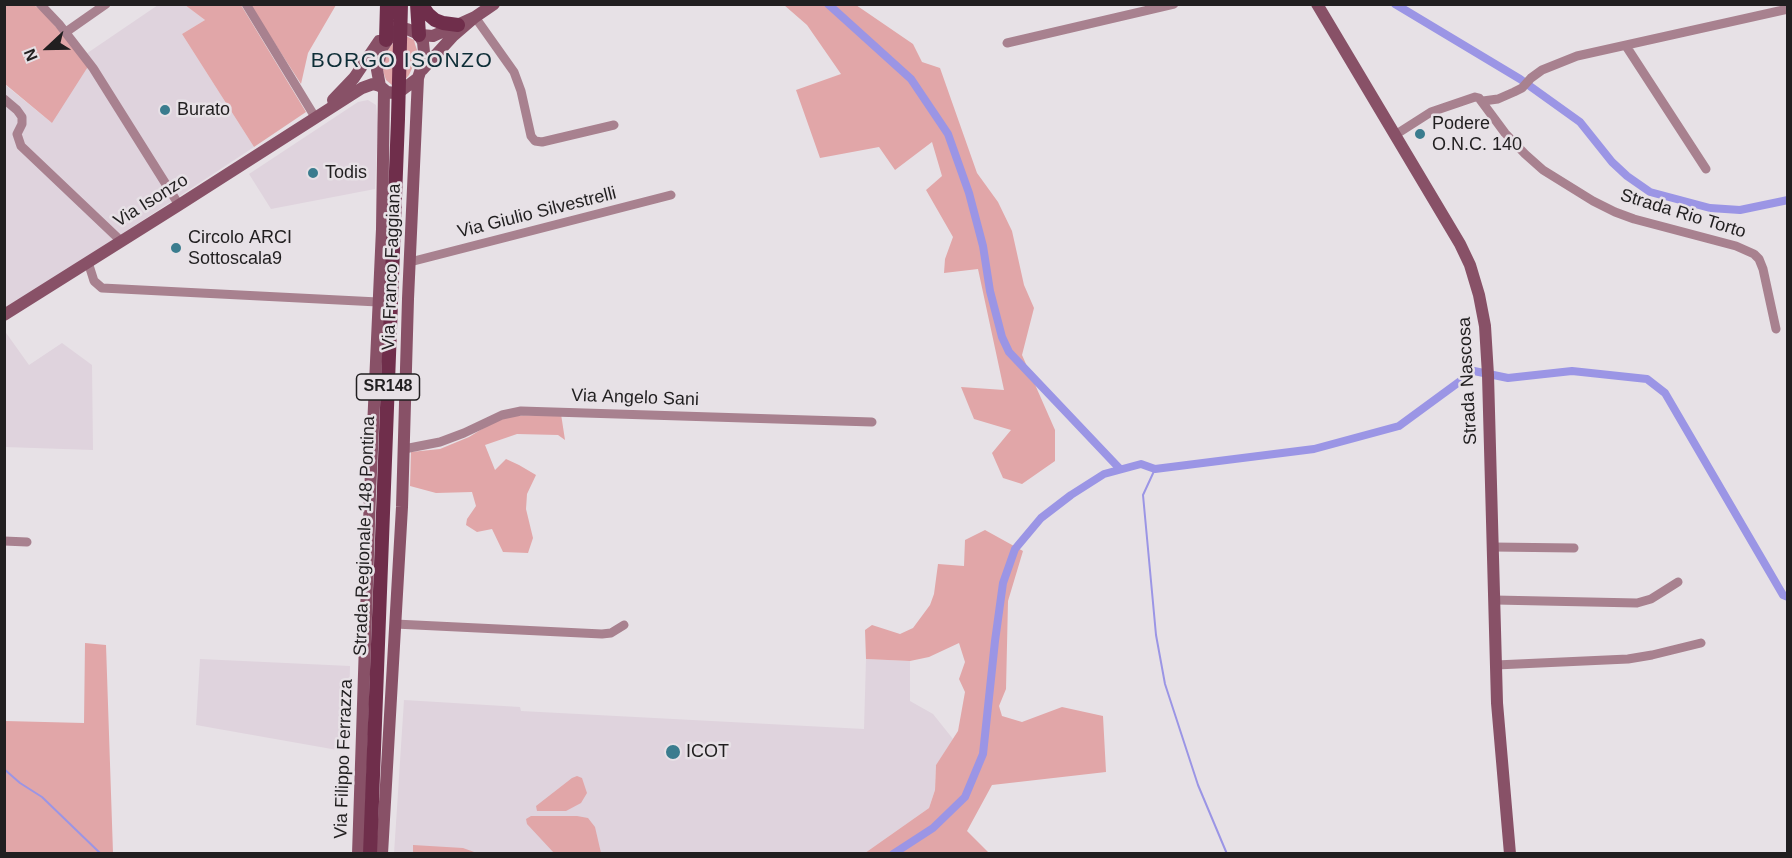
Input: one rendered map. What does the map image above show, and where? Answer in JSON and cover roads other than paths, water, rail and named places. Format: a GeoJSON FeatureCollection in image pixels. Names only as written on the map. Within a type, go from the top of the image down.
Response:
{"type":"FeatureCollection","features":[{"type":"Feature","properties":{"kind":"main road"},"geometry":{"type":"LineString","coordinates":[[386,40],[387,4]]}},
{"type":"Feature","properties":{"kind":"main road"},"geometry":{"type":"LineString","coordinates":[[419,4],[435,20],[458,24]]}},
{"type":"Feature","properties":{"kind":"main road"},"geometry":{"type":"LineString","coordinates":[[419,4],[419,34]]}},
{"type":"Feature","properties":{"kind":"main road","name":"Strada Regionale 148 Pontina"},"geometry":{"type":"LineString","coordinates":[[369,854],[401,8]]}},
{"type":"Feature","properties":{"kind":"street"},"geometry":{"type":"LineString","coordinates":[[40,4],[66,32],[93,68],[179,205]]}},
{"type":"Feature","properties":{"kind":"street"},"geometry":{"type":"LineString","coordinates":[[66,32],[106,4]]}},
{"type":"Feature","properties":{"kind":"street"},"geometry":{"type":"LineString","coordinates":[[246,4],[315,117]]}},
{"type":"Feature","properties":{"kind":"street"},"geometry":{"type":"LineString","coordinates":[[350,91],[369,84],[390,93],[406,88],[453,36],[494,4]]}},
{"type":"Feature","properties":{"kind":"street"},"geometry":{"type":"LineString","coordinates":[[1007,42],[1174,4]]}},
{"type":"Feature","properties":{"kind":"street","name":"Strada Nascosa"},"geometry":{"type":"LineString","coordinates":[[1317,4],[1453,231],[1470,265],[1483,312],[1489,385],[1498,721],[1510,854]]}},
{"type":"Feature","properties":{"kind":"street"},"geometry":{"type":"LineString","coordinates":[[1395,135],[1431,112],[1475,97],[1483,101],[1502,97],[1522,88],[1542,70],[1577,56],[1788,9]]}},
{"type":"Feature","properties":{"kind":"street"},"geometry":{"type":"LineString","coordinates":[[382,88],[377,76],[377,64],[386,40],[398,30],[407,29],[428,36],[436,35],[475,17]]}},
{"type":"Feature","properties":{"kind":"street"},"geometry":{"type":"LineString","coordinates":[[475,17],[514,72],[531,136],[535,141],[542,142],[614,125]]}},
{"type":"Feature","properties":{"kind":"street"},"geometry":{"type":"LineString","coordinates":[[350,91],[386,23]]}},
{"type":"Feature","properties":{"kind":"street"},"geometry":{"type":"LineString","coordinates":[[419,34],[424,52],[419,74]]}},
{"type":"Feature","properties":{"kind":"street"},"geometry":{"type":"LineString","coordinates":[[1626,45],[1706,168]]}},
{"type":"Feature","properties":{"kind":"street"},"geometry":{"type":"LineString","coordinates":[[416,110],[436,53]]}},
{"type":"Feature","properties":{"kind":"street"},"geometry":{"type":"LineString","coordinates":[[350,91],[377,64]]}},
{"type":"Feature","properties":{"kind":"street","name":"Via Franco Faggiana"},"geometry":{"type":"LineString","coordinates":[[382,854],[404,449],[419,74]]}},
{"type":"Feature","properties":{"kind":"street","name":"Via Filippo Ferrazza"},"geometry":{"type":"LineString","coordinates":[[358,854],[370,494],[382,229],[384,113],[382,88]]}},
{"type":"Feature","properties":{"kind":"street"},"geometry":{"type":"LineString","coordinates":[[350,91],[372,93],[379,100],[384,113]]}},
{"type":"Feature","properties":{"kind":"street","name":"Via Isonzo"},"geometry":{"type":"LineString","coordinates":[[4,315],[315,117],[350,91]]}},
{"type":"Feature","properties":{"kind":"street"},"geometry":{"type":"LineString","coordinates":[[4,99],[22,117],[22,124],[17,134],[21,146],[121,241]]}},
{"type":"Feature","properties":{"kind":"street","name":"Strada Rio Torto"},"geometry":{"type":"LineString","coordinates":[[1483,101],[1505,133],[1525,154],[1543,170],[1593,201],[1634,219],[1736,246],[1754,254],[1763,269],[1776,329]]}},
{"type":"Feature","properties":{"kind":"street","name":"Via Giulio Silvestrelli"},"geometry":{"type":"LineString","coordinates":[[410,262],[671,195]]}},
{"type":"Feature","properties":{"kind":"street"},"geometry":{"type":"LineString","coordinates":[[88,262],[93,281],[105,288],[378,302]]}},
{"type":"Feature","properties":{"kind":"street","name":"Via Angelo Sani"},"geometry":{"type":"LineString","coordinates":[[404,449],[440,442],[502,415],[521,411],[872,422]]}},
{"type":"Feature","properties":{"kind":"street"},"geometry":{"type":"LineString","coordinates":[[4,541],[27,542]]}},
{"type":"Feature","properties":{"kind":"street"},"geometry":{"type":"LineString","coordinates":[[1493,547],[1574,548]]}},
{"type":"Feature","properties":{"kind":"street"},"geometry":{"type":"LineString","coordinates":[[1495,600],[1637,603],[1651,599],[1678,582]]}},
{"type":"Feature","properties":{"kind":"street"},"geometry":{"type":"LineString","coordinates":[[395,624],[602,634],[611,633],[624,626]]}},
{"type":"Feature","properties":{"kind":"street"},"geometry":{"type":"LineString","coordinates":[[1496,665],[1632,658],[1701,643]]}},
{"type":"Feature","properties":{"kind":"waterway"},"geometry":{"type":"LineString","coordinates":[[828,4],[911,79],[948,134],[969,193],[983,246],[990,291],[1002,337],[1009,352],[1120,469]]}},
{"type":"Feature","properties":{"kind":"waterway"},"geometry":{"type":"LineString","coordinates":[[1395,4],[1520,79],[1580,122],[1612,162],[1650,192],[1710,208],[1740,210],[1788,200]]}},
{"type":"Feature","properties":{"kind":"waterway"},"geometry":{"type":"LineString","coordinates":[[893,854],[933,828],[965,797],[983,754],[1003,583],[1015,549],[1041,518],[1104,474],[1141,464],[1155,469],[1314,449],[1399,426],[1474,371],[1508,378],[1572,371],[1647,379],[1665,393],[1783,595],[1788,597]]}},
{"type":"Feature","properties":{"kind":"waterway"},"geometry":{"type":"LineString","coordinates":[[1155,469],[1143,495],[1156,635],[1165,684],[1198,785],[1227,854]]}},
{"type":"Feature","properties":{"kind":"waterway"},"geometry":{"type":"LineString","coordinates":[[4,769],[42,797],[101,854]]}},
{"type":"Feature","properties":{"kind":"place","name":"Burato"},"geometry":{"type":"Point","coordinates":[165,110]}},
{"type":"Feature","properties":{"kind":"place","name":"Podere O.N.C. 140"},"geometry":{"type":"Point","coordinates":[1420,134]}},
{"type":"Feature","properties":{"kind":"place","name":"Todis"},"geometry":{"type":"Point","coordinates":[313,173]}},
{"type":"Feature","properties":{"kind":"place","name":"Circolo ARCI Sottoscala9"},"geometry":{"type":"Point","coordinates":[176,248]}},
{"type":"Feature","properties":{"kind":"place","name":"ICOT"},"geometry":{"type":"Point","coordinates":[673,752]}},
{"type":"Feature","properties":{"kind":"district","name":"BORGO ISONZO"},"geometry":{"type":"Point","coordinates":[402,61]}}]}
